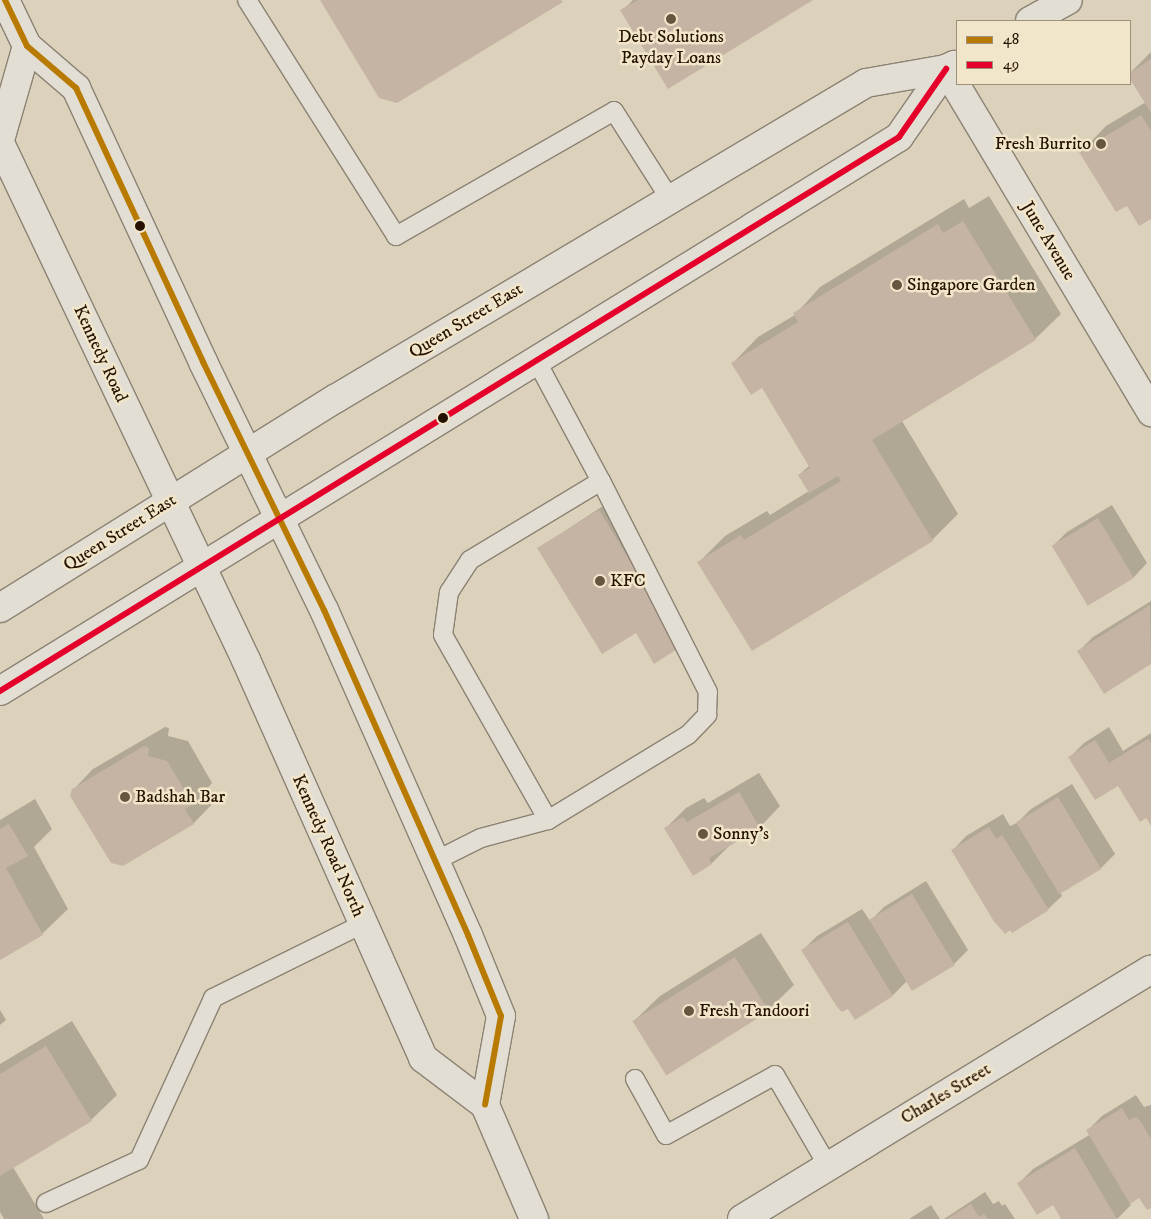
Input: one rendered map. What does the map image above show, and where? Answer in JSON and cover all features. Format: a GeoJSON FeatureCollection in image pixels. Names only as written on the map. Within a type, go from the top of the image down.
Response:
{"type":"FeatureCollection","features":[{"type":"Feature","properties":{"kind":"main road"},"geometry":{"type":"LineString","coordinates":[[5,0],[27,46],[76,88],[324,610],[435,861],[501,1016],[485,1105]]}},
{"type":"Feature","properties":{"kind":"main road"},"geometry":{"type":"LineString","coordinates":[[1032,20],[1068,0]]}},
{"type":"Feature","properties":{"kind":"main road","name":"Kennedy Road"},"geometry":{"type":"LineString","coordinates":[[27,46],[0,142],[200,565]]}},
{"type":"Feature","properties":{"kind":"main road"},"geometry":{"type":"LineString","coordinates":[[0,691],[200,565],[899,137],[952,66]]}},
{"type":"Feature","properties":{"kind":"main road","name":"Queen Street East"},"geometry":{"type":"LineString","coordinates":[[0,608],[248,453],[866,83],[952,66]]}},
{"type":"Feature","properties":{"kind":"main road","name":"June Avenue"},"geometry":{"type":"LineString","coordinates":[[963,85],[1151,412]]}},
{"type":"Feature","properties":{"kind":"main road","name":"Kennedy Road North"},"geometry":{"type":"LineString","coordinates":[[200,565],[423,1058],[485,1105],[534,1219]]}},
{"type":"Feature","properties":{"kind":"main road","name":"Charles Street"},"geometry":{"type":"LineString","coordinates":[[742,1219],[1151,969]]}},
{"type":"Feature","properties":{"kind":"lane"},"geometry":{"type":"LineString","coordinates":[[247,0],[396,236],[614,111],[670,199]]}},
{"type":"Feature","properties":{"kind":"lane"},"geometry":{"type":"LineString","coordinates":[[435,861],[481,838],[548,820],[688,735],[707,716],[708,692],[601,481],[536,360]]}},
{"type":"Feature","properties":{"kind":"lane"},"geometry":{"type":"LineString","coordinates":[[548,820],[443,635],[449,592],[470,560],[601,481]]}},
{"type":"Feature","properties":{"kind":"lane"},"geometry":{"type":"LineString","coordinates":[[46,1203],[139,1160],[213,998],[363,924]]}},
{"type":"Feature","properties":{"kind":"lane"},"geometry":{"type":"LineString","coordinates":[[635,1079],[666,1135],[776,1075],[828,1166]]}},
{"type":"Feature","properties":{"kind":"building"},"geometry":{"type":"Polygon","coordinates":[[[320,0],[561,0],[563,2],[397,103],[379,98],[320,0]]]}},
{"type":"Feature","properties":{"kind":"building"},"geometry":{"type":"Polygon","coordinates":[[[638,0],[813,0],[668,89],[620,10],[638,0]]]}},
{"type":"Feature","properties":{"kind":"building"},"geometry":{"type":"Polygon","coordinates":[[[1151,59],[1151,113],[1131,81],[1131,72],[1151,59]]]}},
{"type":"Feature","properties":{"kind":"building"},"geometry":{"type":"Polygon","coordinates":[[[1141,115],[1151,131],[1151,219],[1139,226],[1127,206],[1116,212],[1079,152],[1141,115]]]}},
{"type":"Feature","properties":{"kind":"building"},"geometry":{"type":"Polygon","coordinates":[[[963,221],[1036,340],[872,440],[933,541],[752,651],[697,562],[741,535],[744,540],[841,481],[838,476],[809,493],[798,475],[810,468],[762,388],[751,395],[731,363],[798,322],[793,313],[938,224],[943,233],[963,221]]]}},
{"type":"Feature","properties":{"kind":"building","name":"KFC"},"geometry":{"type":"Polygon","coordinates":[[[599,510],[663,615],[679,648],[654,664],[636,633],[602,654],[537,548],[599,510]]]}},
{"type":"Feature","properties":{"kind":"building"},"geometry":{"type":"Polygon","coordinates":[[[1098,518],[1134,578],[1088,606],[1052,546],[1098,518]]]}},
{"type":"Feature","properties":{"kind":"building"},"geometry":{"type":"Polygon","coordinates":[[[1150,605],[1151,664],[1104,694],[1077,651],[1150,605]]]}},
{"type":"Feature","properties":{"kind":"building"},"geometry":{"type":"Polygon","coordinates":[[[1148,739],[1151,743],[1151,826],[1146,818],[1140,822],[1118,786],[1095,800],[1068,757],[1095,740],[1109,763],[1148,739]]]}},
{"type":"Feature","properties":{"kind":"building"},"geometry":{"type":"Polygon","coordinates":[[[144,746],[149,748],[148,756],[167,761],[193,804],[185,809],[194,824],[123,866],[111,863],[70,796],[72,789],[144,746]]]}},
{"type":"Feature","properties":{"kind":"building"},"geometry":{"type":"Polygon","coordinates":[[[739,792],[760,828],[709,858],[712,864],[693,876],[664,828],[683,817],[687,822],[739,792]]]}},
{"type":"Feature","properties":{"kind":"building"},"geometry":{"type":"Polygon","coordinates":[[[1058,797],[1101,869],[1059,894],[1016,822],[1058,797]]]}},
{"type":"Feature","properties":{"kind":"building"},"geometry":{"type":"Polygon","coordinates":[[[9,824],[28,856],[6,868],[43,935],[0,960],[0,829],[9,824]]]}},
{"type":"Feature","properties":{"kind":"building"},"geometry":{"type":"Polygon","coordinates":[[[989,827],[996,839],[1002,835],[1049,910],[1012,933],[1010,930],[1005,934],[993,920],[951,850],[989,827]]]}},
{"type":"Feature","properties":{"kind":"building"},"geometry":{"type":"Polygon","coordinates":[[[912,894],[955,965],[912,991],[869,920],[912,894]]]}},
{"type":"Feature","properties":{"kind":"building"},"geometry":{"type":"Polygon","coordinates":[[[848,922],[893,996],[855,1020],[848,1009],[842,1012],[837,1007],[801,950],[848,922]]]}},
{"type":"Feature","properties":{"kind":"building"},"geometry":{"type":"Polygon","coordinates":[[[735,957],[769,1011],[666,1075],[632,1021],[735,957]]]}},
{"type":"Feature","properties":{"kind":"building"},"geometry":{"type":"Polygon","coordinates":[[[46,1046],[92,1121],[0,1176],[0,1074],[46,1046]]]}},
{"type":"Feature","properties":{"kind":"building"},"geometry":{"type":"Polygon","coordinates":[[[1122,1108],[1129,1120],[1136,1117],[1141,1122],[1151,1139],[1151,1208],[1147,1210],[1139,1198],[1130,1204],[1086,1130],[1122,1108]]]}},
{"type":"Feature","properties":{"kind":"building"},"geometry":{"type":"Polygon","coordinates":[[[1075,1148],[1117,1219],[1061,1219],[1053,1205],[1037,1215],[1017,1183],[1075,1148]]]}},
{"type":"Feature","properties":{"kind":"building"},"geometry":{"type":"Polygon","coordinates":[[[971,1204],[979,1217],[984,1214],[988,1219],[947,1219],[971,1204]]]}},
{"type":"Feature","properties":{"kind":"transit line","name":"48"},"geometry":{"type":"LineString","coordinates":[[5,0],[27,46],[76,88],[203,362],[324,610],[468,935],[501,1016],[485,1105]]}},
{"type":"Feature","properties":{"kind":"transit line","name":"49"},"geometry":{"type":"LineString","coordinates":[[0,691],[899,137],[946,69]]}},
{"type":"Feature","properties":{"kind":"place","name":"Debt Solutions Payday Loans"},"geometry":{"type":"Point","coordinates":[671,19]}},
{"type":"Feature","properties":{"kind":"place","name":"Fresh Burrito"},"geometry":{"type":"Point","coordinates":[1101,144]}},
{"type":"Feature","properties":{"kind":"place","name":"Singapore Garden"},"geometry":{"type":"Point","coordinates":[897,285]}},
{"type":"Feature","properties":{"kind":"place","name":"KFC"},"geometry":{"type":"Point","coordinates":[600,581]}},
{"type":"Feature","properties":{"kind":"place","name":"Badshah Bar"},"geometry":{"type":"Point","coordinates":[125,797]}},
{"type":"Feature","properties":{"kind":"place","name":"Sonny's"},"geometry":{"type":"Point","coordinates":[703,834]}},
{"type":"Feature","properties":{"kind":"place","name":"Fresh Tandoori"},"geometry":{"type":"Point","coordinates":[689,1011]}}]}
